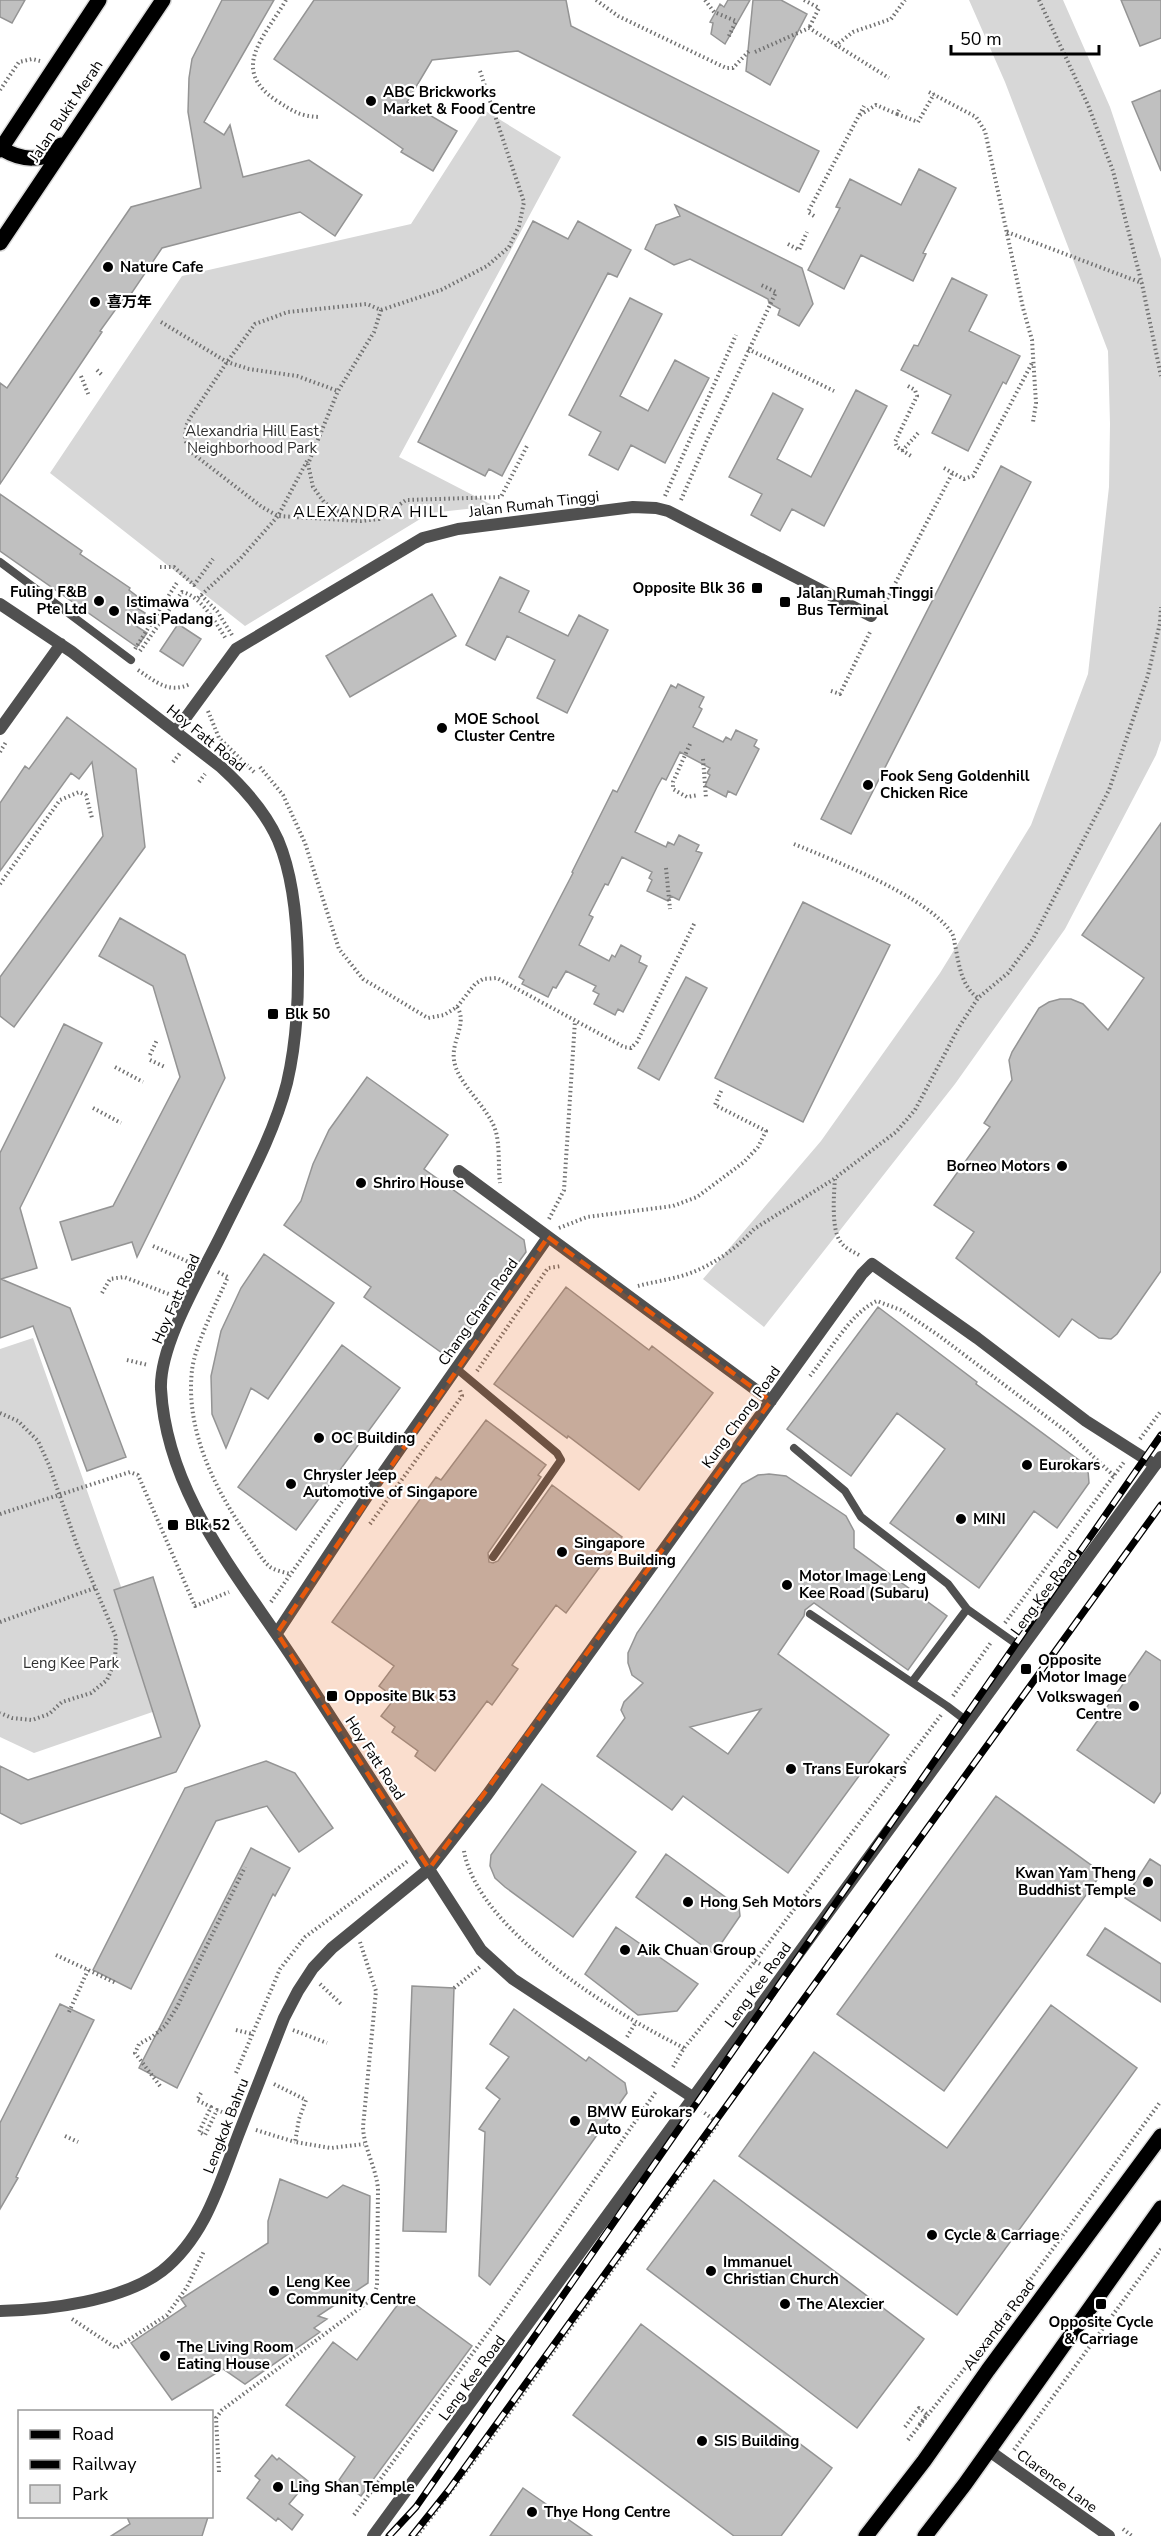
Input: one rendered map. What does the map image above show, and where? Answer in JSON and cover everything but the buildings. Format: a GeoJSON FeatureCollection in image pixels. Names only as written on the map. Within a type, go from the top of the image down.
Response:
{"type":"FeatureCollection","features":[{"type":"Feature","properties":{"kind":"main road"},"geometry":{"type":"LineString","coordinates":[[77,127],[55,150],[38,159],[13,156],[1,149],[99,0]]}},
{"type":"Feature","properties":{"kind":"main road","name":"Jalan Bukit Merah"},"geometry":{"type":"LineString","coordinates":[[0,243],[163,0]]}},
{"type":"Feature","properties":{"kind":"main road","name":"Alexandra Road"},"geometry":{"type":"LineString","coordinates":[[866,2536],[1161,2136]]}},
{"type":"Feature","properties":{"kind":"main road"},"geometry":{"type":"LineString","coordinates":[[925,2536],[1161,2208]]}},
{"type":"Feature","properties":{"kind":"street","name":"Jalan Rumah Tinggi"},"geometry":{"type":"LineString","coordinates":[[176,731],[236,649],[423,538],[458,529],[633,507],[656,508],[675,515],[872,622]]}},
{"type":"Feature","properties":{"kind":"street","name":"Hoy Fatt Road"},"geometry":{"type":"LineString","coordinates":[[0,604],[61,644],[176,731],[238,782],[277,836],[284,856],[293,904],[297,944],[294,1036],[287,1082],[254,1168],[181,1317],[167,1353],[161,1384],[163,1411],[169,1437],[186,1487],[215,1545],[242,1587],[277,1633],[481,1950],[503,1971],[664,2079],[697,2104]]}},
{"type":"Feature","properties":{"kind":"street"},"geometry":{"type":"LineString","coordinates":[[0,729],[61,644]]}},
{"type":"Feature","properties":{"kind":"street"},"geometry":{"type":"LineString","coordinates":[[459,1171],[550,1232],[622,1292],[771,1401]]}},
{"type":"Feature","properties":{"kind":"street","name":"Chang Charn Road"},"geometry":{"type":"LineString","coordinates":[[277,1633],[374,1486],[550,1232]]}},
{"type":"Feature","properties":{"kind":"street"},"geometry":{"type":"LineString","coordinates":[[872,1264],[968,1332],[1086,1421],[1132,1450],[1158,1461]]}},
{"type":"Feature","properties":{"kind":"street","name":"Kung Chong Road"},"geometry":{"type":"LineString","coordinates":[[429,1869],[486,1795],[862,1274],[872,1264]]}},
{"type":"Feature","properties":{"kind":"street","name":"Leng Kee Road"},"geometry":{"type":"LineString","coordinates":[[376,2535],[697,2104],[968,1722],[1158,1461]]}},
{"type":"Feature","properties":{"kind":"street","name":"Lengkok Bahru"},"geometry":{"type":"LineString","coordinates":[[0,2312],[29,2310],[115,2293],[162,2271],[207,2217],[284,2018],[298,1990],[313,1968],[332,1948],[429,1869]]}},
{"type":"Feature","properties":{"kind":"street","name":"Clarence Lane"},"geometry":{"type":"LineString","coordinates":[[988,2450],[1108,2536]]}},
{"type":"Feature","properties":{"kind":"lane"},"geometry":{"type":"LineString","coordinates":[[0,562],[132,658]]}},
{"type":"Feature","properties":{"kind":"lane"},"geometry":{"type":"LineString","coordinates":[[457,1368],[557,1453],[561,1460],[493,1557]]}},
{"type":"Feature","properties":{"kind":"lane"},"geometry":{"type":"LineString","coordinates":[[794,1448],[845,1491],[861,1517],[948,1584],[967,1609],[1022,1648]]}},
{"type":"Feature","properties":{"kind":"lane"},"geometry":{"type":"LineString","coordinates":[[912,1683],[967,1609]]}},
{"type":"Feature","properties":{"kind":"lane"},"geometry":{"type":"LineString","coordinates":[[810,1614],[968,1722]]}},
{"type":"Feature","properties":{"kind":"path"},"geometry":{"type":"LineString","coordinates":[[286,0],[255,53],[251,69],[255,81],[263,92],[302,116],[319,117]]}},
{"type":"Feature","properties":{"kind":"path"},"geometry":{"type":"LineString","coordinates":[[596,0],[618,16],[726,68],[733,68],[753,51],[809,28],[819,8],[804,0]]}},
{"type":"Feature","properties":{"kind":"path"},"geometry":{"type":"LineString","coordinates":[[705,0],[714,12],[736,21],[728,38]]}},
{"type":"Feature","properties":{"kind":"path"},"geometry":{"type":"LineString","coordinates":[[835,46],[853,32],[891,19],[905,0]]}},
{"type":"Feature","properties":{"kind":"path"},"geometry":{"type":"LineString","coordinates":[[1039,0],[1088,105],[1113,171],[1142,284],[1161,376]]}},
{"type":"Feature","properties":{"kind":"path"},"geometry":{"type":"LineString","coordinates":[[809,28],[889,78]]}},
{"type":"Feature","properties":{"kind":"path"},"geometry":{"type":"LineString","coordinates":[[0,90],[23,59],[56,66]]}},
{"type":"Feature","properties":{"kind":"path"},"geometry":{"type":"LineString","coordinates":[[480,71],[524,202],[519,226],[509,247],[487,266],[441,290],[381,309],[367,304],[277,315],[255,324],[190,418],[186,426],[185,440],[198,460],[262,507],[278,516],[361,521],[379,519],[406,500],[501,497],[528,444]]}},
{"type":"Feature","properties":{"kind":"path"},"geometry":{"type":"LineString","coordinates":[[860,115],[876,105],[918,122],[932,93],[976,117],[981,123],[985,132],[1026,322],[1032,340],[1036,403],[1034,422]]}},
{"type":"Feature","properties":{"kind":"path"},"geometry":{"type":"LineString","coordinates":[[814,216],[808,212],[864,106]]}},
{"type":"Feature","properties":{"kind":"path"},"geometry":{"type":"LineString","coordinates":[[788,244],[799,250],[807,232]]}},
{"type":"Feature","properties":{"kind":"path"},"geometry":{"type":"LineString","coordinates":[[1006,232],[1142,284]]}},
{"type":"Feature","properties":{"kind":"path"},"geometry":{"type":"LineString","coordinates":[[675,515],[776,292],[759,284]]}},
{"type":"Feature","properties":{"kind":"path"},"geometry":{"type":"LineString","coordinates":[[235,640],[217,611],[199,596],[240,559],[278,516],[311,453],[338,391],[374,332],[381,309]]}},
{"type":"Feature","properties":{"kind":"path"},"geometry":{"type":"LineString","coordinates":[[161,322],[227,362],[249,369],[297,376],[338,391]]}},
{"type":"Feature","properties":{"kind":"path"},"geometry":{"type":"LineString","coordinates":[[664,498],[736,335]]}},
{"type":"Feature","properties":{"kind":"path"},"geometry":{"type":"LineString","coordinates":[[748,350],[834,391]]}},
{"type":"Feature","properties":{"kind":"path"},"geometry":{"type":"LineString","coordinates":[[945,468],[964,479],[973,476],[1033,360]]}},
{"type":"Feature","properties":{"kind":"path"},"geometry":{"type":"LineString","coordinates":[[97,370],[103,375]]}},
{"type":"Feature","properties":{"kind":"path"},"geometry":{"type":"LineString","coordinates":[[81,376],[89,396]]}},
{"type":"Feature","properties":{"kind":"path"},"geometry":{"type":"LineString","coordinates":[[908,386],[915,390],[917,396],[895,442],[902,451],[911,456]]}},
{"type":"Feature","properties":{"kind":"path"},"geometry":{"type":"LineString","coordinates":[[902,451],[919,432]]}},
{"type":"Feature","properties":{"kind":"path"},"geometry":{"type":"LineString","coordinates":[[311,453],[308,464],[309,476],[313,487],[324,502],[346,516],[361,521]]}},
{"type":"Feature","properties":{"kind":"path"},"geometry":{"type":"LineString","coordinates":[[882,608],[953,472]]}},
{"type":"Feature","properties":{"kind":"path"},"geometry":{"type":"LineString","coordinates":[[160,567],[174,567],[194,585],[213,559]]}},
{"type":"Feature","properties":{"kind":"path"},"geometry":{"type":"LineString","coordinates":[[132,658],[178,581]]}},
{"type":"Feature","properties":{"kind":"path"},"geometry":{"type":"LineString","coordinates":[[132,658],[182,592],[196,600],[211,615],[230,644]]}},
{"type":"Feature","properties":{"kind":"path"},"geometry":{"type":"LineString","coordinates":[[622,1292],[693,1272],[724,1255],[754,1229],[835,1178],[896,1132],[915,1110],[959,1027],[978,998],[1008,973],[1033,939],[1110,790],[1148,675],[1160,623],[1161,607]]}},
{"type":"Feature","properties":{"kind":"path"},"geometry":{"type":"LineString","coordinates":[[831,691],[840,694],[872,622]]}},
{"type":"Feature","properties":{"kind":"path"},"geometry":{"type":"LineString","coordinates":[[213,703],[208,711],[219,738],[254,772]]}},
{"type":"Feature","properties":{"kind":"path"},"geometry":{"type":"LineString","coordinates":[[0,752],[7,742]]}},
{"type":"Feature","properties":{"kind":"path"},"geometry":{"type":"LineString","coordinates":[[690,744],[673,789],[687,797],[698,795]]}},
{"type":"Feature","properties":{"kind":"path"},"geometry":{"type":"LineString","coordinates":[[703,759],[706,798]]}},
{"type":"Feature","properties":{"kind":"path"},"geometry":{"type":"LineString","coordinates":[[260,767],[283,795],[305,843],[332,931],[339,949],[351,967],[363,979],[428,1017],[444,1015],[457,1007],[475,984],[483,979],[497,978],[624,1047],[631,1048],[637,1042],[695,922]]}},
{"type":"Feature","properties":{"kind":"path"},"geometry":{"type":"LineString","coordinates":[[199,782],[204,774]]}},
{"type":"Feature","properties":{"kind":"path"},"geometry":{"type":"LineString","coordinates":[[0,884],[60,800],[79,792],[86,795],[92,818]]}},
{"type":"Feature","properties":{"kind":"path"},"geometry":{"type":"LineString","coordinates":[[794,844],[879,882],[913,901],[946,925],[953,934],[968,991],[978,998]]}},
{"type":"Feature","properties":{"kind":"path"},"geometry":{"type":"LineString","coordinates":[[666,868],[670,909]]}},
{"type":"Feature","properties":{"kind":"path"},"geometry":{"type":"LineString","coordinates":[[457,1007],[462,1014],[462,1021],[456,1035],[453,1061],[496,1131],[501,1190]]}},
{"type":"Feature","properties":{"kind":"path"},"geometry":{"type":"LineString","coordinates":[[550,1232],[564,1190],[575,1021]]}},
{"type":"Feature","properties":{"kind":"path"},"geometry":{"type":"LineString","coordinates":[[157,1040],[150,1058],[165,1067]]}},
{"type":"Feature","properties":{"kind":"path"},"geometry":{"type":"LineString","coordinates":[[114,1067],[143,1082]]}},
{"type":"Feature","properties":{"kind":"path"},"geometry":{"type":"LineString","coordinates":[[550,1232],[587,1217],[673,1206],[697,1197],[744,1162],[758,1147],[766,1131],[714,1105],[722,1089]]}},
{"type":"Feature","properties":{"kind":"path"},"geometry":{"type":"LineString","coordinates":[[93,1108],[121,1123]]}},
{"type":"Feature","properties":{"kind":"path"},"geometry":{"type":"LineString","coordinates":[[835,1178],[834,1208],[838,1239],[846,1248],[872,1264]]}},
{"type":"Feature","properties":{"kind":"path"},"geometry":{"type":"LineString","coordinates":[[153,1246],[194,1264],[191,1273]]}},
{"type":"Feature","properties":{"kind":"path"},"geometry":{"type":"LineString","coordinates":[[462,1396],[548,1268],[563,1266]]}},
{"type":"Feature","properties":{"kind":"path"},"geometry":{"type":"LineString","coordinates":[[217,1271],[228,1277],[211,1312],[192,1369],[192,1416],[202,1451],[217,1486],[235,1518],[269,1567],[290,1574]]}},
{"type":"Feature","properties":{"kind":"path"},"geometry":{"type":"LineString","coordinates":[[102,1293],[110,1279],[124,1277],[179,1297],[175,1306]]}},
{"type":"Feature","properties":{"kind":"path"},"geometry":{"type":"LineString","coordinates":[[807,1380],[856,1316],[866,1306],[877,1301],[902,1310],[965,1355],[1067,1432],[1114,1476]]}},
{"type":"Feature","properties":{"kind":"path"},"geometry":{"type":"LineString","coordinates":[[128,1360],[144,1365]]}},
{"type":"Feature","properties":{"kind":"path"},"geometry":{"type":"LineString","coordinates":[[354,2515],[503,2312],[684,2048],[755,1961],[947,1706],[1161,1410]]}},
{"type":"Feature","properties":{"kind":"path"},"geometry":{"type":"LineString","coordinates":[[0,1413],[18,1421],[38,1441],[77,1545],[116,1637],[115,1662],[107,1680],[91,1693],[62,1702],[49,1714],[32,1720],[12,1718],[0,1713]]}},
{"type":"Feature","properties":{"kind":"path"},"geometry":{"type":"LineString","coordinates":[[0,1514],[130,1472],[138,1475],[195,1606],[231,1591]]}},
{"type":"Feature","properties":{"kind":"path"},"geometry":{"type":"LineString","coordinates":[[0,1622],[96,1588]]}},
{"type":"Feature","properties":{"kind":"path"},"geometry":{"type":"LineString","coordinates":[[466,1844],[464,1851],[471,1876],[518,1938],[554,1967],[627,2016],[684,2048]]}},
{"type":"Feature","properties":{"kind":"path"},"geometry":{"type":"LineString","coordinates":[[160,2086],[135,2053],[139,2044],[165,2026],[177,2007],[245,1867]]}},
{"type":"Feature","properties":{"kind":"path"},"geometry":{"type":"LineString","coordinates":[[219,2472],[216,2418],[222,2410],[368,2302],[377,2286],[377,2175],[364,2144],[363,2127],[376,1991],[360,1941]]}},
{"type":"Feature","properties":{"kind":"path"},"geometry":{"type":"LineString","coordinates":[[56,1955],[116,1983]]}},
{"type":"Feature","properties":{"kind":"path"},"geometry":{"type":"LineString","coordinates":[[69,2012],[88,1970]]}},
{"type":"Feature","properties":{"kind":"path"},"geometry":{"type":"LineString","coordinates":[[454,1988],[478,1971]]}},
{"type":"Feature","properties":{"kind":"path"},"geometry":{"type":"LineString","coordinates":[[319,1983],[342,2005]]}},
{"type":"Feature","properties":{"kind":"path"},"geometry":{"type":"LineString","coordinates":[[236,2030],[252,2034]]}},
{"type":"Feature","properties":{"kind":"path"},"geometry":{"type":"LineString","coordinates":[[296,2031],[327,2043]]}},
{"type":"Feature","properties":{"kind":"path"},"geometry":{"type":"LineString","coordinates":[[274,2085],[306,2100],[299,2119],[295,2142]]}},
{"type":"Feature","properties":{"kind":"path"},"geometry":{"type":"LineString","coordinates":[[201,2093],[197,2100],[211,2107],[199,2132],[205,2135],[217,2110],[222,2112]]}},
{"type":"Feature","properties":{"kind":"path"},"geometry":{"type":"LineString","coordinates":[[908,2440],[973,2358],[1161,2101]]}},
{"type":"Feature","properties":{"kind":"path"},"geometry":{"type":"LineString","coordinates":[[417,2536],[492,2437],[718,2123],[697,2104]]}},
{"type":"Feature","properties":{"kind":"path"},"geometry":{"type":"LineString","coordinates":[[255,2130],[295,2142],[331,2148],[364,2144]]}},
{"type":"Feature","properties":{"kind":"path"},"geometry":{"type":"LineString","coordinates":[[65,2136],[78,2142]]}},
{"type":"Feature","properties":{"kind":"path"},"geometry":{"type":"LineString","coordinates":[[1005,2462],[1161,2249]]}},
{"type":"Feature","properties":{"kind":"path"},"geometry":{"type":"LineString","coordinates":[[905,2427],[919,2408],[927,2414],[917,2427]]}},
{"type":"Feature","properties":{"kind":"highlighted area"},"geometry":{"type":"Polygon","coordinates":[[[548,1237],[771,1401],[429,1869],[277,1633],[548,1237]]]}},
{"type":"Feature","properties":{"kind":"green space"},"geometry":{"type":"Polygon","coordinates":[[[969,0],[1063,0],[1110,107],[1161,259],[1161,740],[1156,755],[1065,929],[955,1084],[764,1327],[703,1279],[821,1141],[940,973],[1031,825],[1088,674],[1109,487],[1108,351],[1005,82],[969,0]]]}},
{"type":"Feature","properties":{"kind":"green space","name":"Alexandria Hill East Neighborhood Park"},"geometry":{"type":"Polygon","coordinates":[[[484,110],[561,157],[399,457],[494,506],[430,513],[245,626],[50,473],[182,276],[411,224],[484,110]]]}},
{"type":"Feature","properties":{"kind":"green space","name":"Leng Kee Park"},"geometry":{"type":"Polygon","coordinates":[[[33,1338],[164,1708],[34,1753],[0,1737],[0,1349],[33,1338]]]}},
{"type":"Feature","properties":{"kind":"railway"},"geometry":{"type":"LineString","coordinates":[[389,2536],[416,2507],[1161,1435]]}},
{"type":"Feature","properties":{"kind":"railway"},"geometry":{"type":"LineString","coordinates":[[412,2536],[448,2491],[1161,1505]]}},
{"type":"Feature","properties":{"kind":"place","name":"ABC Brickworks Market & Food Centre"},"geometry":{"type":"Point","coordinates":[371,101]}},
{"type":"Feature","properties":{"kind":"place","name":"Nature Cafe"},"geometry":{"type":"Point","coordinates":[108,267]}},
{"type":"Feature","properties":{"kind":"place","name":"喜万年"},"geometry":{"type":"Point","coordinates":[95,302]}},
{"type":"Feature","properties":{"kind":"place","name":"Opposite Blk 36"},"geometry":{"type":"Point","coordinates":[757,588]}},
{"type":"Feature","properties":{"kind":"place","name":"Fuling F&B Pte Ltd"},"geometry":{"type":"Point","coordinates":[99,601]}},
{"type":"Feature","properties":{"kind":"place","name":"Jalan Rumah Tinggi Bus Terminal"},"geometry":{"type":"Point","coordinates":[785,602]}},
{"type":"Feature","properties":{"kind":"place","name":"Istimawa Nasi Padang"},"geometry":{"type":"Point","coordinates":[114,611]}},
{"type":"Feature","properties":{"kind":"place","name":"MOE School Cluster Centre"},"geometry":{"type":"Point","coordinates":[442,728]}},
{"type":"Feature","properties":{"kind":"place","name":"Fook Seng Goldenhill Chicken Rice"},"geometry":{"type":"Point","coordinates":[868,785]}},
{"type":"Feature","properties":{"kind":"place","name":"Blk 50"},"geometry":{"type":"Point","coordinates":[273,1014]}},
{"type":"Feature","properties":{"kind":"place","name":"Borneo Motors"},"geometry":{"type":"Point","coordinates":[1062,1166]}},
{"type":"Feature","properties":{"kind":"place","name":"Shriro House"},"geometry":{"type":"Point","coordinates":[361,1183]}},
{"type":"Feature","properties":{"kind":"place","name":"OC Building"},"geometry":{"type":"Point","coordinates":[319,1438]}},
{"type":"Feature","properties":{"kind":"place","name":"Eurokars"},"geometry":{"type":"Point","coordinates":[1027,1465]}},
{"type":"Feature","properties":{"kind":"place","name":"Chrysler Jeep Automotive of Singapore"},"geometry":{"type":"Point","coordinates":[291,1484]}},
{"type":"Feature","properties":{"kind":"place","name":"MINI"},"geometry":{"type":"Point","coordinates":[961,1519]}},
{"type":"Feature","properties":{"kind":"place","name":"Blk 52"},"geometry":{"type":"Point","coordinates":[173,1525]}},
{"type":"Feature","properties":{"kind":"place","name":"Singapore Gems Building"},"geometry":{"type":"Point","coordinates":[562,1552]}},
{"type":"Feature","properties":{"kind":"place","name":"Motor Image Leng Kee Road (Subaru)"},"geometry":{"type":"Point","coordinates":[787,1585]}},
{"type":"Feature","properties":{"kind":"place","name":"Opposite Motor Image"},"geometry":{"type":"Point","coordinates":[1026,1669]}},
{"type":"Feature","properties":{"kind":"place","name":"Opposite Blk 53"},"geometry":{"type":"Point","coordinates":[332,1696]}},
{"type":"Feature","properties":{"kind":"place","name":"Volkswagen Centre"},"geometry":{"type":"Point","coordinates":[1134,1706]}},
{"type":"Feature","properties":{"kind":"place","name":"Trans Eurokars"},"geometry":{"type":"Point","coordinates":[791,1769]}},
{"type":"Feature","properties":{"kind":"place","name":"Kwan Yam Theng Buddhist Temple"},"geometry":{"type":"Point","coordinates":[1148,1882]}},
{"type":"Feature","properties":{"kind":"place","name":"Hong Seh Motors"},"geometry":{"type":"Point","coordinates":[688,1902]}},
{"type":"Feature","properties":{"kind":"place","name":"Aik Chuan Group"},"geometry":{"type":"Point","coordinates":[625,1950]}},
{"type":"Feature","properties":{"kind":"place","name":"BMW Eurokars Auto"},"geometry":{"type":"Point","coordinates":[575,2121]}},
{"type":"Feature","properties":{"kind":"place","name":"Cycle & Carriage"},"geometry":{"type":"Point","coordinates":[932,2235]}},
{"type":"Feature","properties":{"kind":"place","name":"Immanuel Christian Church"},"geometry":{"type":"Point","coordinates":[711,2271]}},
{"type":"Feature","properties":{"kind":"place","name":"Leng Kee Community Centre"},"geometry":{"type":"Point","coordinates":[274,2291]}},
{"type":"Feature","properties":{"kind":"place","name":"The Alexcier"},"geometry":{"type":"Point","coordinates":[785,2304]}},
{"type":"Feature","properties":{"kind":"place","name":"Opposite Cycle & Carriage"},"geometry":{"type":"Point","coordinates":[1101,2304]}},
{"type":"Feature","properties":{"kind":"place","name":"The Living Room Eating House"},"geometry":{"type":"Point","coordinates":[165,2356]}},
{"type":"Feature","properties":{"kind":"place","name":"SIS Building"},"geometry":{"type":"Point","coordinates":[702,2441]}},
{"type":"Feature","properties":{"kind":"place","name":"Ling Shan Temple"},"geometry":{"type":"Point","coordinates":[278,2487]}},
{"type":"Feature","properties":{"kind":"place","name":"Thye Hong Centre"},"geometry":{"type":"Point","coordinates":[532,2512]}},
{"type":"Feature","properties":{"kind":"district","name":"ALEXANDRA HILL"},"geometry":{"type":"Point","coordinates":[371,511]}}]}
